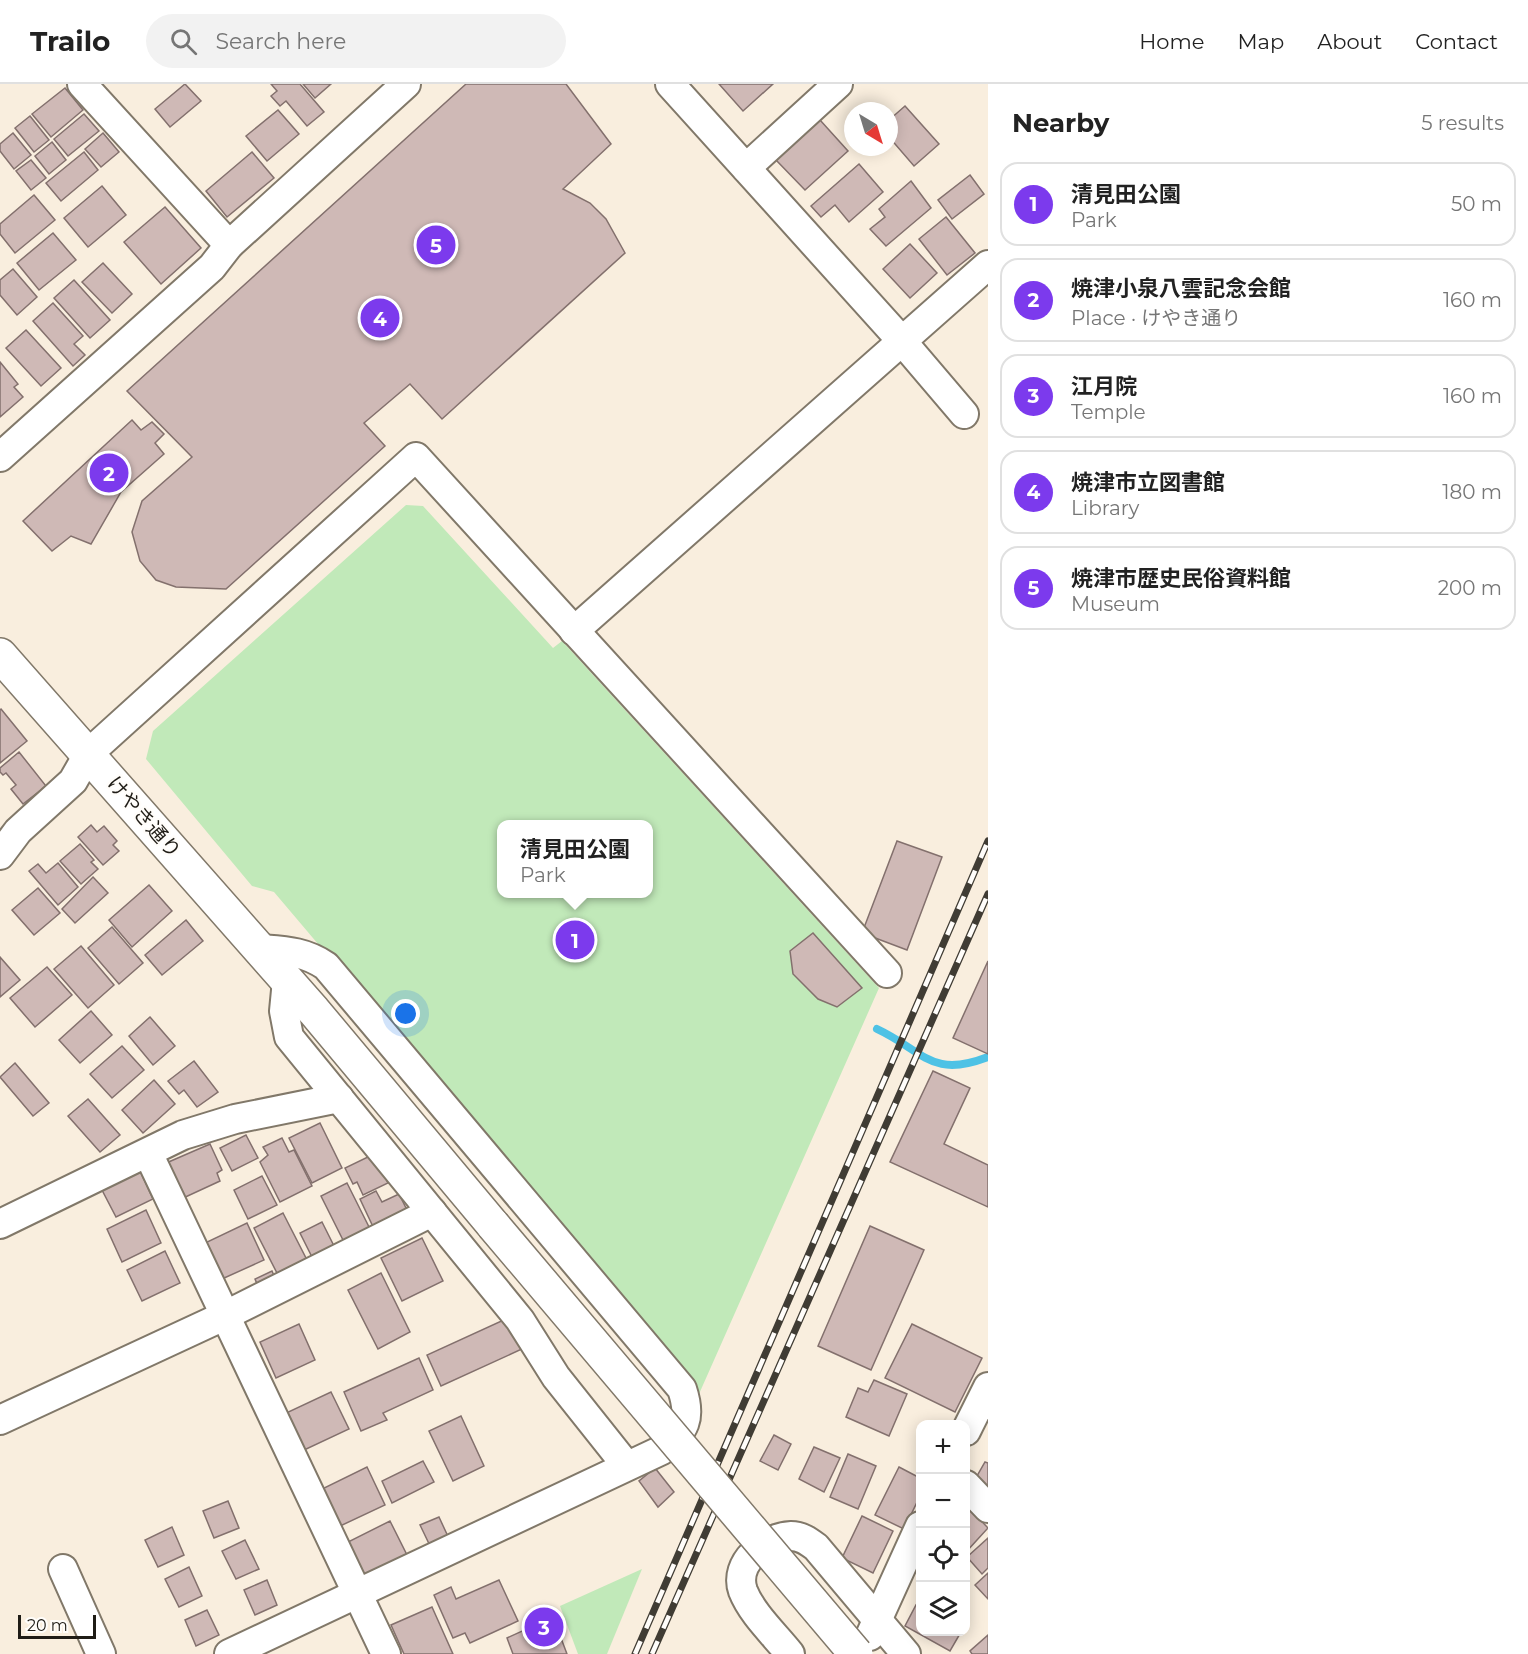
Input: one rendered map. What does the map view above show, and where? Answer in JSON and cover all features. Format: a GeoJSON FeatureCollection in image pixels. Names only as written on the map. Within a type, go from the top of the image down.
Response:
{"type":"FeatureCollection","features":[{"type":"Feature","properties":{"kind":"street"},"geometry":{"type":"LineString","coordinates":[[82,84],[229,245]]}},
{"type":"Feature","properties":{"kind":"street"},"geometry":{"type":"LineString","coordinates":[[0,457],[212,267],[229,245],[406,84]]}},
{"type":"Feature","properties":{"kind":"street"},"geometry":{"type":"LineString","coordinates":[[670,84],[901,340],[964,414]]}},
{"type":"Feature","properties":{"kind":"street"},"geometry":{"type":"LineString","coordinates":[[746,168],[838,84]]}},
{"type":"Feature","properties":{"kind":"street"},"geometry":{"type":"LineString","coordinates":[[574,631],[988,265]]}},
{"type":"Feature","properties":{"kind":"street"},"geometry":{"type":"LineString","coordinates":[[0,855],[18,831],[73,781],[89,753],[416,457],[886,973]]}},
{"type":"Feature","properties":{"kind":"street","name":"けやき通り"},"geometry":{"type":"LineString","coordinates":[[0,655],[89,753],[287,980],[856,1654]]}},
{"type":"Feature","properties":{"kind":"street"},"geometry":{"type":"LineString","coordinates":[[239,1652],[662,1450],[678,1436],[686,1422],[687,1405],[682,1389],[326,966],[298,951],[260,949]]}},
{"type":"Feature","properties":{"kind":"street"},"geometry":{"type":"LineString","coordinates":[[287,980],[284,1011],[289,1037],[520,1320],[556,1377],[627,1465]]}},
{"type":"Feature","properties":{"kind":"street"},"geometry":{"type":"LineString","coordinates":[[0,1224],[183,1135],[235,1119],[339,1098]]}},
{"type":"Feature","properties":{"kind":"street"},"geometry":{"type":"LineString","coordinates":[[148,1153],[386,1654]]}},
{"type":"Feature","properties":{"kind":"street"},"geometry":{"type":"LineString","coordinates":[[0,1420],[224,1316],[432,1212]]}},
{"type":"Feature","properties":{"kind":"street"},"geometry":{"type":"LineString","coordinates":[[970,1423],[988,1387]]}},
{"type":"Feature","properties":{"kind":"street"},"geometry":{"type":"LineString","coordinates":[[970,1489],[988,1508]]}},
{"type":"Feature","properties":{"kind":"street"},"geometry":{"type":"LineString","coordinates":[[862,1654],[920,1528]]}},
{"type":"Feature","properties":{"kind":"street"},"geometry":{"type":"LineString","coordinates":[[790,1654],[751,1606],[742,1589],[743,1567],[755,1551],[771,1540],[790,1536],[803,1538],[816,1547],[906,1654]]}},
{"type":"Feature","properties":{"kind":"street"},"geometry":{"type":"LineString","coordinates":[[63,1569],[101,1654]]}},
{"type":"Feature","properties":{"kind":"green space"},"geometry":{"type":"Polygon","coordinates":[[[406,505],[423,506],[553,648],[562,641],[879,988],[699,1394],[274,892],[252,886],[146,759],[153,731],[406,505]]]}},
{"type":"Feature","properties":{"kind":"green space"},"geometry":{"type":"Polygon","coordinates":[[[642,1569],[607,1654],[578,1654],[560,1606],[642,1569]]]}},
{"type":"Feature","properties":{"kind":"building"},"geometry":{"type":"Polygon","coordinates":[[[185,84],[201,101],[170,127],[155,109],[185,84]]]}},
{"type":"Feature","properties":{"kind":"building"},"geometry":{"type":"Polygon","coordinates":[[[271,84],[300,84],[324,112],[307,126],[286,101],[280,106],[271,96],[277,91],[271,84]]]}},
{"type":"Feature","properties":{"kind":"building"},"geometry":{"type":"Polygon","coordinates":[[[303,84],[331,84],[315,98],[303,84]]]}},
{"type":"Feature","properties":{"kind":"building"},"geometry":{"type":"Polygon","coordinates":[[[466,84],[566,84],[611,144],[563,189],[590,203],[606,219],[625,253],[442,419],[410,384],[364,423],[385,446],[226,589],[176,587],[156,580],[140,561],[132,532],[142,501],[192,457],[127,391],[466,84]]]}},
{"type":"Feature","properties":{"kind":"building"},"geometry":{"type":"Polygon","coordinates":[[[719,84],[773,84],[743,111],[719,84]]]}},
{"type":"Feature","properties":{"kind":"building"},"geometry":{"type":"Polygon","coordinates":[[[65,88],[83,110],[51,137],[32,114],[65,88]]]}},
{"type":"Feature","properties":{"kind":"building"},"geometry":{"type":"Polygon","coordinates":[[[905,106],[939,144],[914,166],[898,147],[898,112],[905,106]]]}},
{"type":"Feature","properties":{"kind":"building"},"geometry":{"type":"Polygon","coordinates":[[[278,110],[299,134],[267,161],[246,136],[278,110]]]}},
{"type":"Feature","properties":{"kind":"building"},"geometry":{"type":"Polygon","coordinates":[[[84,114],[99,131],[68,156],[54,139],[84,114]]]}},
{"type":"Feature","properties":{"kind":"building"},"geometry":{"type":"Polygon","coordinates":[[[30,116],[49,140],[34,152],[15,128],[30,116]]]}},
{"type":"Feature","properties":{"kind":"building"},"geometry":{"type":"Polygon","coordinates":[[[820,120],[844,147],[844,155],[805,190],[776,160],[820,120]]]}},
{"type":"Feature","properties":{"kind":"building"},"geometry":{"type":"Polygon","coordinates":[[[13,133],[31,155],[14,169],[0,151],[0,144],[13,133]]]}},
{"type":"Feature","properties":{"kind":"building"},"geometry":{"type":"Polygon","coordinates":[[[103,133],[119,152],[101,167],[85,149],[103,133]]]}},
{"type":"Feature","properties":{"kind":"building"},"geometry":{"type":"Polygon","coordinates":[[[52,142],[66,160],[49,174],[35,156],[52,142]]]}},
{"type":"Feature","properties":{"kind":"building"},"geometry":{"type":"Polygon","coordinates":[[[84,152],[98,170],[61,201],[46,183],[84,152]]]}},
{"type":"Feature","properties":{"kind":"building"},"geometry":{"type":"Polygon","coordinates":[[[252,152],[274,178],[227,217],[206,191],[252,152]]]}},
{"type":"Feature","properties":{"kind":"building"},"geometry":{"type":"Polygon","coordinates":[[[31,160],[46,178],[31,190],[16,171],[31,160]]]}},
{"type":"Feature","properties":{"kind":"building"},"geometry":{"type":"Polygon","coordinates":[[[859,164],[883,192],[849,222],[835,205],[821,217],[811,206],[859,164]]]}},
{"type":"Feature","properties":{"kind":"building"},"geometry":{"type":"Polygon","coordinates":[[[970,175],[984,194],[952,219],[938,200],[970,175]]]}},
{"type":"Feature","properties":{"kind":"building"},"geometry":{"type":"Polygon","coordinates":[[[911,181],[931,208],[886,246],[870,229],[885,217],[879,209],[911,181]]]}},
{"type":"Feature","properties":{"kind":"building"},"geometry":{"type":"Polygon","coordinates":[[[102,186],[126,215],[88,247],[64,218],[102,186]]]}},
{"type":"Feature","properties":{"kind":"building"},"geometry":{"type":"Polygon","coordinates":[[[34,195],[55,220],[15,253],[0,234],[0,224],[34,195]]]}},
{"type":"Feature","properties":{"kind":"building"},"geometry":{"type":"Polygon","coordinates":[[[165,207],[201,248],[161,284],[124,242],[165,207]]]}},
{"type":"Feature","properties":{"kind":"building"},"geometry":{"type":"Polygon","coordinates":[[[946,217],[975,253],[947,275],[919,239],[946,217]]]}},
{"type":"Feature","properties":{"kind":"building"},"geometry":{"type":"Polygon","coordinates":[[[53,233],[76,260],[39,290],[17,263],[53,233]]]}},
{"type":"Feature","properties":{"kind":"building"},"geometry":{"type":"Polygon","coordinates":[[[910,244],[937,273],[910,298],[883,269],[910,244]]]}},
{"type":"Feature","properties":{"kind":"building"},"geometry":{"type":"Polygon","coordinates":[[[103,263],[132,294],[112,313],[82,282],[103,263]]]}},
{"type":"Feature","properties":{"kind":"building"},"geometry":{"type":"Polygon","coordinates":[[[13,269],[37,297],[17,315],[0,295],[0,280],[13,269]]]}},
{"type":"Feature","properties":{"kind":"building"},"geometry":{"type":"Polygon","coordinates":[[[74,280],[110,320],[90,338],[54,298],[74,280]]]}},
{"type":"Feature","properties":{"kind":"building"},"geometry":{"type":"Polygon","coordinates":[[[53,303],[83,336],[74,344],[85,355],[73,366],[33,321],[53,303]]]}},
{"type":"Feature","properties":{"kind":"building"},"geometry":{"type":"Polygon","coordinates":[[[26,330],[61,368],[41,386],[6,348],[26,330]]]}},
{"type":"Feature","properties":{"kind":"building"},"geometry":{"type":"Polygon","coordinates":[[[0,362],[18,384],[14,387],[23,397],[0,417],[0,362]]]}},
{"type":"Feature","properties":{"kind":"building"},"geometry":{"type":"Polygon","coordinates":[[[132,420],[141,430],[152,422],[164,434],[155,443],[164,454],[121,492],[91,544],[71,536],[52,551],[23,521],[132,420]]]}},
{"type":"Feature","properties":{"kind":"building"},"geometry":{"type":"Polygon","coordinates":[[[0,710],[27,741],[0,763],[0,710]]]}},
{"type":"Feature","properties":{"kind":"building"},"geometry":{"type":"Polygon","coordinates":[[[19,752],[46,786],[23,804],[11,789],[16,785],[6,773],[3,775],[0,772],[0,768],[19,752]]]}},
{"type":"Feature","properties":{"kind":"building"},"geometry":{"type":"Polygon","coordinates":[[[91,825],[97,832],[104,826],[117,841],[113,845],[119,851],[103,865],[78,837],[91,825]]]}},
{"type":"Feature","properties":{"kind":"building"},"geometry":{"type":"Polygon","coordinates":[[[897,841],[942,857],[907,950],[862,933],[897,841]]]}},
{"type":"Feature","properties":{"kind":"building"},"geometry":{"type":"Polygon","coordinates":[[[80,844],[94,860],[91,862],[98,869],[81,884],[60,861],[80,844]]]}},
{"type":"Feature","properties":{"kind":"building"},"geometry":{"type":"Polygon","coordinates":[[[58,863],[78,887],[58,905],[29,871],[38,864],[46,873],[58,863]]]}},
{"type":"Feature","properties":{"kind":"building"},"geometry":{"type":"Polygon","coordinates":[[[93,877],[108,893],[75,923],[62,909],[93,877]]]}},
{"type":"Feature","properties":{"kind":"building"},"geometry":{"type":"Polygon","coordinates":[[[149,885],[172,911],[132,947],[109,920],[149,885]]]}},
{"type":"Feature","properties":{"kind":"building"},"geometry":{"type":"Polygon","coordinates":[[[38,888],[60,913],[34,935],[12,910],[38,888]]]}},
{"type":"Feature","properties":{"kind":"building"},"geometry":{"type":"Polygon","coordinates":[[[186,920],[203,941],[162,975],[145,955],[186,920]]]}},
{"type":"Feature","properties":{"kind":"building"},"geometry":{"type":"Polygon","coordinates":[[[112,927],[143,963],[119,984],[88,948],[112,927]]]}},
{"type":"Feature","properties":{"kind":"building"},"geometry":{"type":"Polygon","coordinates":[[[813,933],[862,988],[837,1007],[818,999],[793,974],[790,951],[813,933]]]}},
{"type":"Feature","properties":{"kind":"building"},"geometry":{"type":"Polygon","coordinates":[[[81,946],[114,985],[88,1008],[54,969],[81,946]]]}},
{"type":"Feature","properties":{"kind":"building"},"geometry":{"type":"Polygon","coordinates":[[[0,957],[20,980],[0,997],[0,957]]]}},
{"type":"Feature","properties":{"kind":"building"},"geometry":{"type":"Polygon","coordinates":[[[988,961],[988,1054],[953,1038],[988,961]]]}},
{"type":"Feature","properties":{"kind":"building"},"geometry":{"type":"Polygon","coordinates":[[[47,967],[72,995],[35,1027],[10,998],[47,967]]]}},
{"type":"Feature","properties":{"kind":"building"},"geometry":{"type":"Polygon","coordinates":[[[91,1011],[112,1035],[80,1063],[59,1040],[91,1011]]]}},
{"type":"Feature","properties":{"kind":"building"},"geometry":{"type":"Polygon","coordinates":[[[150,1017],[175,1046],[153,1065],[129,1036],[150,1017]]]}},
{"type":"Feature","properties":{"kind":"building"},"geometry":{"type":"Polygon","coordinates":[[[122,1046],[144,1070],[112,1098],[90,1074],[122,1046]]]}},
{"type":"Feature","properties":{"kind":"building"},"geometry":{"type":"Polygon","coordinates":[[[194,1061],[218,1092],[197,1107],[184,1090],[179,1094],[168,1081],[194,1061]]]}},
{"type":"Feature","properties":{"kind":"building"},"geometry":{"type":"Polygon","coordinates":[[[15,1063],[49,1103],[33,1116],[0,1077],[15,1063]]]}},
{"type":"Feature","properties":{"kind":"building"},"geometry":{"type":"Polygon","coordinates":[[[933,1071],[970,1088],[944,1144],[988,1165],[988,1207],[890,1162],[933,1071]]]}},
{"type":"Feature","properties":{"kind":"building"},"geometry":{"type":"Polygon","coordinates":[[[154,1080],[175,1104],[143,1133],[122,1110],[154,1080]]]}},
{"type":"Feature","properties":{"kind":"building"},"geometry":{"type":"Polygon","coordinates":[[[88,1099],[120,1135],[100,1152],[68,1116],[88,1099]]]}},
{"type":"Feature","properties":{"kind":"building"},"geometry":{"type":"Polygon","coordinates":[[[320,1123],[342,1168],[312,1183],[289,1138],[320,1123]]]}},
{"type":"Feature","properties":{"kind":"building"},"geometry":{"type":"Polygon","coordinates":[[[246,1135],[258,1158],[232,1171],[220,1148],[246,1135]]]}},
{"type":"Feature","properties":{"kind":"building"},"geometry":{"type":"Polygon","coordinates":[[[282,1138],[289,1152],[294,1150],[312,1186],[280,1202],[260,1162],[268,1155],[263,1147],[282,1138]]]}},
{"type":"Feature","properties":{"kind":"building"},"geometry":{"type":"Polygon","coordinates":[[[210,1144],[222,1170],[217,1173],[220,1181],[179,1200],[164,1164],[210,1144]]]}},
{"type":"Feature","properties":{"kind":"building"},"geometry":{"type":"Polygon","coordinates":[[[374,1154],[388,1183],[363,1195],[357,1182],[353,1184],[345,1168],[374,1154]]]}},
{"type":"Feature","properties":{"kind":"building"},"geometry":{"type":"Polygon","coordinates":[[[140,1171],[153,1199],[116,1217],[102,1190],[140,1171]]]}},
{"type":"Feature","properties":{"kind":"building"},"geometry":{"type":"Polygon","coordinates":[[[262,1176],[277,1205],[248,1219],[234,1190],[262,1176]]]}},
{"type":"Feature","properties":{"kind":"building"},"geometry":{"type":"Polygon","coordinates":[[[347,1183],[370,1229],[344,1242],[321,1196],[347,1183]]]}},
{"type":"Feature","properties":{"kind":"building"},"geometry":{"type":"Polygon","coordinates":[[[376,1191],[382,1202],[399,1194],[410,1216],[376,1233],[360,1199],[376,1191]]]}},
{"type":"Feature","properties":{"kind":"building"},"geometry":{"type":"Polygon","coordinates":[[[146,1210],[161,1243],[122,1262],[107,1229],[146,1210]]]}},
{"type":"Feature","properties":{"kind":"building"},"geometry":{"type":"Polygon","coordinates":[[[283,1213],[308,1262],[279,1277],[254,1228],[283,1213]]]}},
{"type":"Feature","properties":{"kind":"building"},"geometry":{"type":"Polygon","coordinates":[[[322,1222],[336,1250],[314,1261],[300,1233],[322,1222]]]}},
{"type":"Feature","properties":{"kind":"building"},"geometry":{"type":"Polygon","coordinates":[[[247,1223],[264,1260],[222,1279],[205,1243],[247,1223]]]}},
{"type":"Feature","properties":{"kind":"building"},"geometry":{"type":"Polygon","coordinates":[[[870,1226],[924,1250],[871,1370],[818,1346],[870,1226]]]}},
{"type":"Feature","properties":{"kind":"building"},"geometry":{"type":"Polygon","coordinates":[[[422,1238],[443,1281],[402,1301],[381,1258],[422,1238]]]}},
{"type":"Feature","properties":{"kind":"building"},"geometry":{"type":"Polygon","coordinates":[[[165,1251],[180,1283],[142,1301],[127,1270],[165,1251]]]}},
{"type":"Feature","properties":{"kind":"building"},"geometry":{"type":"Polygon","coordinates":[[[272,1271],[277,1283],[260,1291],[255,1279],[272,1271]]]}},
{"type":"Feature","properties":{"kind":"building"},"geometry":{"type":"Polygon","coordinates":[[[381,1273],[410,1332],[378,1349],[348,1290],[381,1273]]]}},
{"type":"Feature","properties":{"kind":"building"},"geometry":{"type":"Polygon","coordinates":[[[508,1318],[522,1349],[441,1386],[427,1355],[508,1318]]]}},
{"type":"Feature","properties":{"kind":"building"},"geometry":{"type":"Polygon","coordinates":[[[299,1324],[315,1360],[276,1378],[260,1342],[299,1324]]]}},
{"type":"Feature","properties":{"kind":"building"},"geometry":{"type":"Polygon","coordinates":[[[912,1324],[982,1358],[955,1412],[885,1378],[912,1324]]]}},
{"type":"Feature","properties":{"kind":"building"},"geometry":{"type":"Polygon","coordinates":[[[419,1358],[433,1390],[383,1413],[387,1420],[361,1431],[344,1392],[419,1358]]]}},
{"type":"Feature","properties":{"kind":"building"},"geometry":{"type":"Polygon","coordinates":[[[874,1380],[907,1394],[889,1436],[846,1417],[858,1388],[868,1392],[874,1380]]]}},
{"type":"Feature","properties":{"kind":"building"},"geometry":{"type":"Polygon","coordinates":[[[331,1392],[349,1429],[302,1451],[284,1414],[331,1392]]]}},
{"type":"Feature","properties":{"kind":"building"},"geometry":{"type":"Polygon","coordinates":[[[461,1416],[484,1466],[453,1481],[429,1431],[461,1416]]]}},
{"type":"Feature","properties":{"kind":"building"},"geometry":{"type":"Polygon","coordinates":[[[774,1435],[791,1444],[778,1470],[760,1461],[774,1435]]]}},
{"type":"Feature","properties":{"kind":"building"},"geometry":{"type":"Polygon","coordinates":[[[814,1447],[840,1458],[824,1492],[799,1479],[814,1447]]]}},
{"type":"Feature","properties":{"kind":"building"},"geometry":{"type":"Polygon","coordinates":[[[848,1454],[876,1466],[858,1509],[830,1497],[848,1454]]]}},
{"type":"Feature","properties":{"kind":"building"},"geometry":{"type":"Polygon","coordinates":[[[423,1461],[434,1482],[392,1503],[382,1481],[423,1461]]]}},
{"type":"Feature","properties":{"kind":"building"},"geometry":{"type":"Polygon","coordinates":[[[985,1462],[988,1463],[988,1492],[973,1483],[985,1462]]]}},
{"type":"Feature","properties":{"kind":"building"},"geometry":{"type":"Polygon","coordinates":[[[367,1467],[385,1505],[338,1527],[320,1490],[367,1467]]]}},
{"type":"Feature","properties":{"kind":"building"},"geometry":{"type":"Polygon","coordinates":[[[899,1467],[916,1476],[916,1504],[904,1529],[875,1515],[899,1467]]]}},
{"type":"Feature","properties":{"kind":"building"},"geometry":{"type":"Polygon","coordinates":[[[655,1468],[674,1492],[658,1507],[639,1481],[655,1468]]]}},
{"type":"Feature","properties":{"kind":"building"},"geometry":{"type":"Polygon","coordinates":[[[228,1501],[239,1528],[214,1538],[203,1511],[228,1501]]]}},
{"type":"Feature","properties":{"kind":"building"},"geometry":{"type":"Polygon","coordinates":[[[970,1509],[988,1528],[970,1548],[970,1509]]]}},
{"type":"Feature","properties":{"kind":"building"},"geometry":{"type":"Polygon","coordinates":[[[862,1516],[893,1531],[873,1573],[842,1558],[862,1516]]]}},
{"type":"Feature","properties":{"kind":"building"},"geometry":{"type":"Polygon","coordinates":[[[439,1517],[451,1543],[433,1552],[420,1525],[439,1517]]]}},
{"type":"Feature","properties":{"kind":"building"},"geometry":{"type":"Polygon","coordinates":[[[390,1521],[407,1555],[361,1578],[344,1544],[390,1521]]]}},
{"type":"Feature","properties":{"kind":"building"},"geometry":{"type":"Polygon","coordinates":[[[172,1527],[184,1555],[158,1567],[145,1540],[172,1527]]]}},
{"type":"Feature","properties":{"kind":"building"},"geometry":{"type":"Polygon","coordinates":[[[988,1538],[988,1568],[982,1574],[970,1560],[970,1554],[988,1538]]]}},
{"type":"Feature","properties":{"kind":"building"},"geometry":{"type":"Polygon","coordinates":[[[245,1540],[259,1569],[236,1579],[222,1551],[245,1540]]]}},
{"type":"Feature","properties":{"kind":"building"},"geometry":{"type":"Polygon","coordinates":[[[189,1567],[202,1596],[179,1607],[165,1579],[189,1567]]]}},
{"type":"Feature","properties":{"kind":"building"},"geometry":{"type":"Polygon","coordinates":[[[988,1573],[988,1599],[975,1585],[988,1573]]]}},
{"type":"Feature","properties":{"kind":"building"},"geometry":{"type":"Polygon","coordinates":[[[267,1580],[277,1605],[255,1615],[244,1590],[267,1580]]]}},
{"type":"Feature","properties":{"kind":"building"},"geometry":{"type":"Polygon","coordinates":[[[499,1580],[518,1621],[470,1643],[465,1633],[453,1638],[434,1595],[451,1587],[456,1599],[499,1580]]]}},
{"type":"Feature","properties":{"kind":"building"},"geometry":{"type":"Polygon","coordinates":[[[916,1605],[916,1632],[905,1626],[916,1605]]]}},
{"type":"Feature","properties":{"kind":"building"},"geometry":{"type":"Polygon","coordinates":[[[432,1607],[453,1654],[404,1654],[391,1625],[432,1607]]]}},
{"type":"Feature","properties":{"kind":"building"},"geometry":{"type":"Polygon","coordinates":[[[207,1610],[219,1635],[196,1646],[185,1620],[207,1610]]]}},
{"type":"Feature","properties":{"kind":"building"},"geometry":{"type":"Polygon","coordinates":[[[553,1617],[567,1654],[513,1654],[507,1638],[553,1617]]]}},
{"type":"Feature","properties":{"kind":"building"},"geometry":{"type":"Polygon","coordinates":[[[988,1635],[988,1654],[972,1654],[970,1651],[988,1635]]]}},
{"type":"Feature","properties":{"kind":"building"},"geometry":{"type":"Polygon","coordinates":[[[923,1636],[959,1636],[950,1651],[923,1636]]]}},
{"type":"Feature","properties":{"kind":"waterway"},"geometry":{"type":"LineString","coordinates":[[877,1029],[929,1060],[940,1064],[969,1063],[988,1057]]}},
{"type":"Feature","properties":{"kind":"railway"},"geometry":{"type":"LineString","coordinates":[[635,1654],[988,841]]}},
{"type":"Feature","properties":{"kind":"railway"},"geometry":{"type":"LineString","coordinates":[[652,1654],[988,894]]}},
{"type":"Feature","properties":{"kind":"place","name":"焼津市歴史民俗資料館"},"geometry":{"type":"Point","coordinates":[436,245]}},
{"type":"Feature","properties":{"kind":"place","name":"焼津市立図書館"},"geometry":{"type":"Point","coordinates":[380,318]}},
{"type":"Feature","properties":{"kind":"place","name":"焼津小泉八雲記念会館"},"geometry":{"type":"Point","coordinates":[109,473]}},
{"type":"Feature","properties":{"kind":"place","name":"清見田公園"},"geometry":{"type":"Point","coordinates":[575,940]}},
{"type":"Feature","properties":{"kind":"place","name":"江月院"},"geometry":{"type":"Point","coordinates":[544,1627]}}]}
